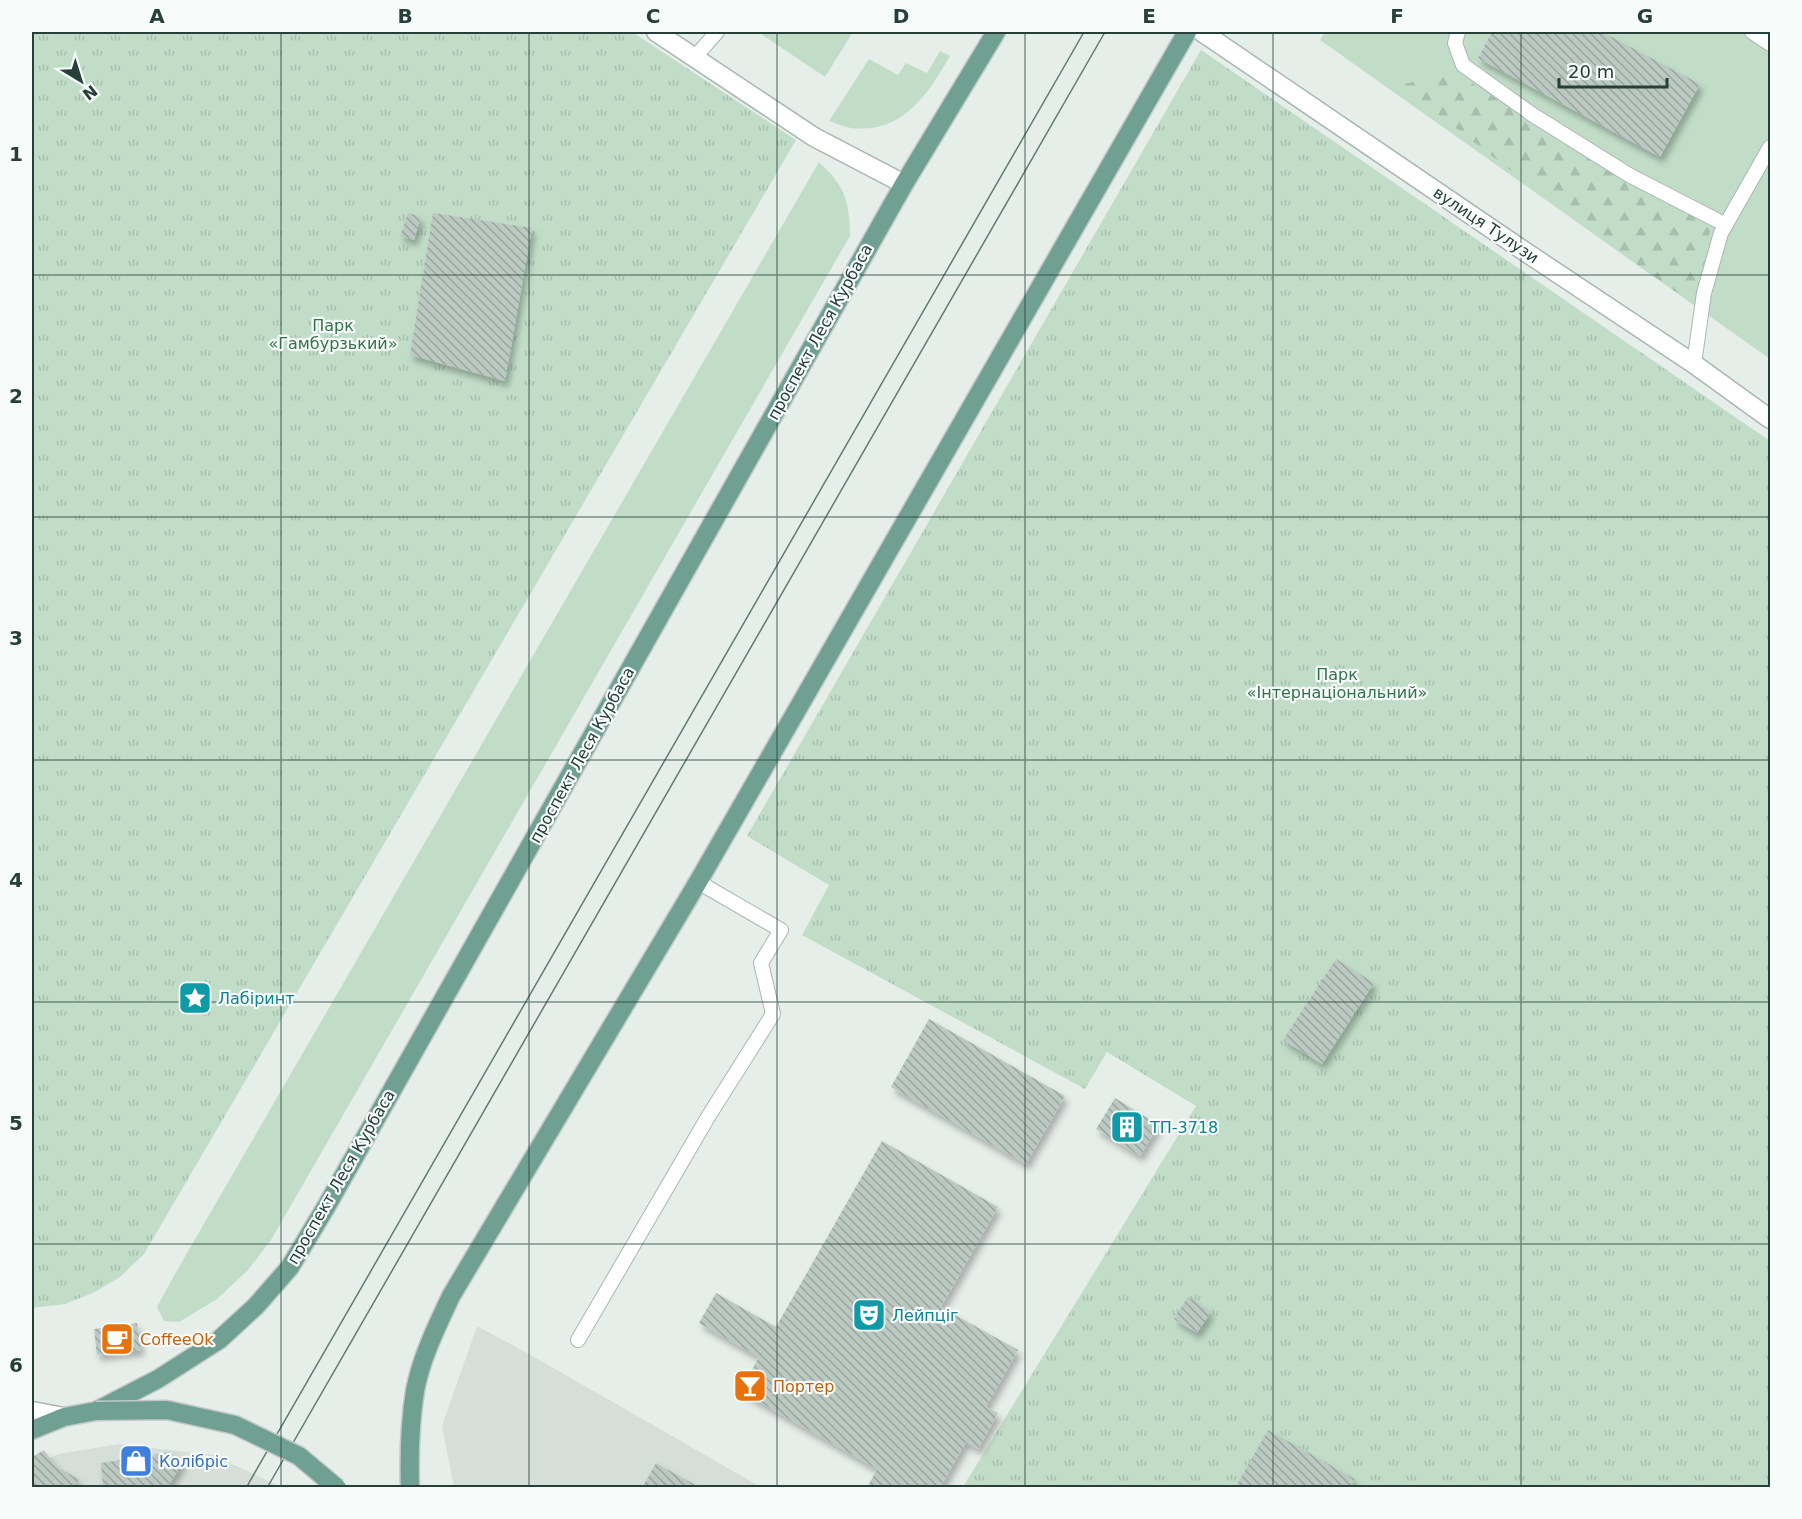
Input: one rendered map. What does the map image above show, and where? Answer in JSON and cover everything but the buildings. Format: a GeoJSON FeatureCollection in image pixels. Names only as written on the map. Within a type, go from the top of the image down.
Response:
{"type":"FeatureCollection","features":[{"type":"Feature","properties":{"kind":"main road","name":"проспект Леся Курбаса"},"geometry":{"type":"LineString","coordinates":[[96,1411],[158,1379],[219,1340],[256,1306],[290,1267],[904,184],[996,32]]}},
{"type":"Feature","properties":{"kind":"main road"},"geometry":{"type":"LineString","coordinates":[[410,1488],[415,1389],[431,1338],[451,1296],[698,882],[1186,32]]}},
{"type":"Feature","properties":{"kind":"main road"},"geometry":{"type":"LineString","coordinates":[[32,1430],[64,1417],[96,1411],[166,1410],[235,1425],[299,1456],[337,1488]]}},
{"type":"Feature","properties":{"kind":"street"},"geometry":{"type":"LineString","coordinates":[[656,32],[814,137],[904,184]]}},
{"type":"Feature","properties":{"kind":"street","name":"вулиця Тулузи"},"geometry":{"type":"LineString","coordinates":[[1202,32],[1694,364],[1770,418]]}},
{"type":"Feature","properties":{"kind":"street"},"geometry":{"type":"LineString","coordinates":[[32,1411],[64,1417]]}},
{"type":"Feature","properties":{"kind":"lane"},"geometry":{"type":"LineString","coordinates":[[695,57],[717,32]]}},
{"type":"Feature","properties":{"kind":"lane"},"geometry":{"type":"LineString","coordinates":[[1458,32],[1455,43],[1463,65],[1533,115],[1629,175],[1726,225]]}},
{"type":"Feature","properties":{"kind":"lane"},"geometry":{"type":"LineString","coordinates":[[1752,32],[1770,44]]}},
{"type":"Feature","properties":{"kind":"lane"},"geometry":{"type":"LineString","coordinates":[[1694,364],[1704,293],[1721,233],[1770,147]]}},
{"type":"Feature","properties":{"kind":"lane"},"geometry":{"type":"LineString","coordinates":[[578,1340],[708,1117],[773,1014],[761,963],[781,930],[698,882]]}},
{"type":"Feature","properties":{"kind":"shaded area"},"geometry":{"type":"Polygon","coordinates":[[[477,1326],[761,1487],[454,1487],[442,1426],[477,1326]]]}},
{"type":"Feature","properties":{"kind":"shaded area","name":"Колібріс"},"geometry":{"type":"Polygon","coordinates":[[[118,1444],[213,1455],[281,1487],[32,1488],[32,1468],[58,1454],[118,1444]]]}},
{"type":"Feature","properties":{"kind":"green space","name":"Парк «Гамбурзький»"},"geometry":{"type":"Polygon","coordinates":[[[32,32],[632,32],[796,140],[144,1254],[120,1277],[95,1292],[65,1304],[32,1308],[32,32]]]}},
{"type":"Feature","properties":{"kind":"green space"},"geometry":{"type":"Polygon","coordinates":[[[758,32],[853,32],[825,77],[758,32]]]}},
{"type":"Feature","properties":{"kind":"green space"},"geometry":{"type":"Polygon","coordinates":[[[1325,32],[1770,32],[1770,359],[1320,40],[1325,32]]]}},
{"type":"Feature","properties":{"kind":"green space","name":"Парк «Інтернаціональний»"},"geometry":{"type":"Polygon","coordinates":[[[1201,50],[1770,441],[1770,1487],[963,1487],[1196,1106],[1107,1052],[1085,1089],[802,935],[829,885],[747,836],[1201,50]]]}},
{"type":"Feature","properties":{"kind":"green space"},"geometry":{"type":"Polygon","coordinates":[[[940,51],[950,56],[942,70],[923,97],[899,118],[885,125],[869,128],[851,128],[829,121],[869,59],[898,75],[906,63],[927,73],[940,51]]]}},
{"type":"Feature","properties":{"kind":"green space"},"geometry":{"type":"Polygon","coordinates":[[[1455,72],[1604,168],[1711,225],[1697,307],[1580,224],[1400,85],[1455,72]]]}},
{"type":"Feature","properties":{"kind":"green space"},"geometry":{"type":"Polygon","coordinates":[[[819,162],[835,179],[844,195],[849,213],[850,236],[271,1240],[248,1270],[217,1299],[179,1322],[164,1321],[157,1307],[176,1272],[819,162]]]}},
{"type":"Feature","properties":{"kind":"tram line"},"geometry":{"type":"LineString","coordinates":[[246,1488],[1084,32]]}},
{"type":"Feature","properties":{"kind":"tram line"},"geometry":{"type":"LineString","coordinates":[[267,1488],[1105,32]]}},
{"type":"Feature","properties":{"kind":"place","name":"Лабіринт"},"geometry":{"type":"Point","coordinates":[195,998]}},
{"type":"Feature","properties":{"kind":"place","name":"ТП-3718"},"geometry":{"type":"Point","coordinates":[1127,1127]}},
{"type":"Feature","properties":{"kind":"place","name":"Лейпціг"},"geometry":{"type":"Point","coordinates":[869,1315]}},
{"type":"Feature","properties":{"kind":"place","name":"CoffeeOk"},"geometry":{"type":"Point","coordinates":[117,1339]}},
{"type":"Feature","properties":{"kind":"place","name":"Портер"},"geometry":{"type":"Point","coordinates":[750,1386]}},
{"type":"Feature","properties":{"kind":"place","name":"Колібріс"},"geometry":{"type":"Point","coordinates":[136,1461]}}]}
